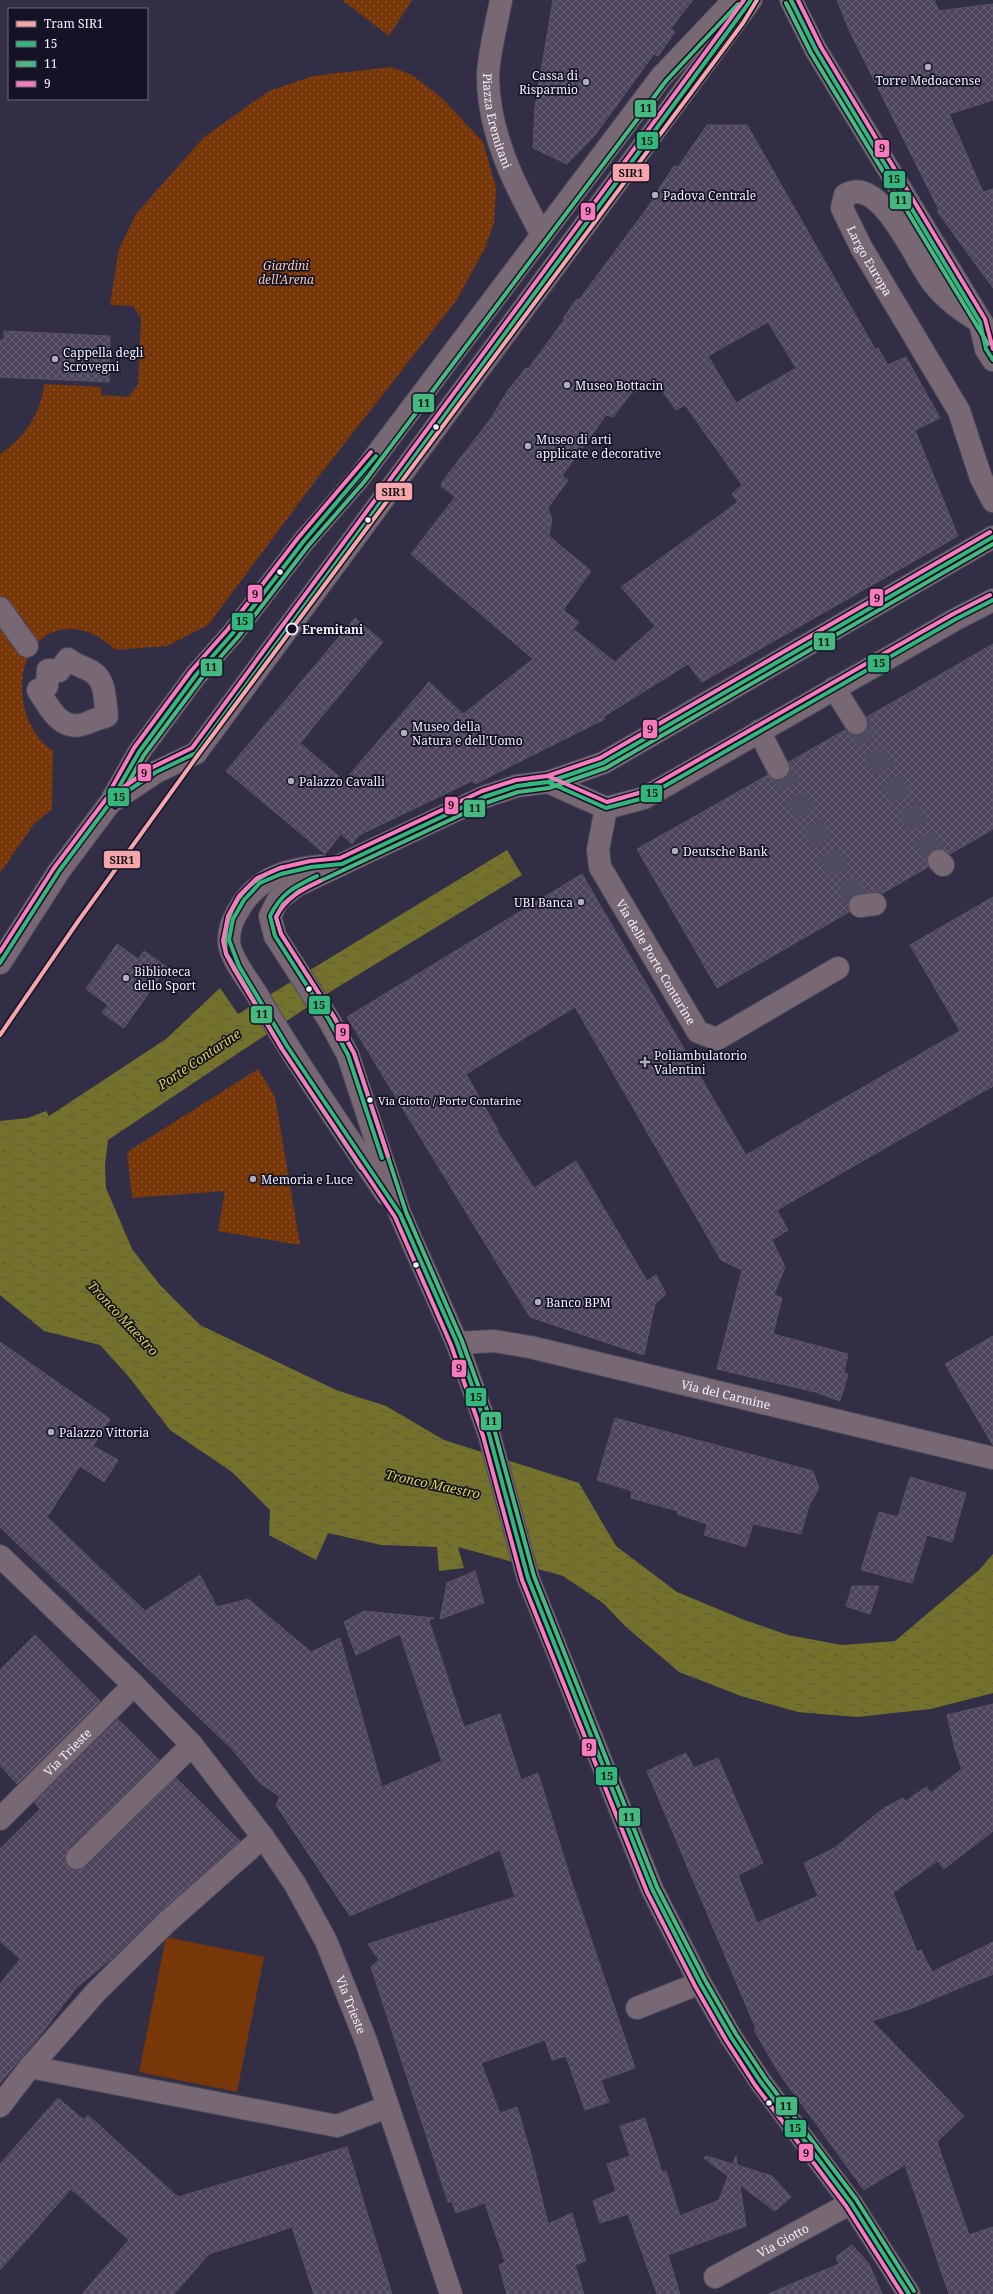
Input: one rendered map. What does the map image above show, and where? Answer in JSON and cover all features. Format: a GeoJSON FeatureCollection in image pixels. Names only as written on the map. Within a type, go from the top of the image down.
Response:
{"type":"FeatureCollection","features":[{"type":"Feature","properties":{"kind":"street","name":"Piazza Eremitani"},"geometry":{"type":"LineString","coordinates":[[501,0],[488,77],[491,110],[495,129],[520,196],[542,235]]}},
{"type":"Feature","properties":{"kind":"street"},"geometry":{"type":"LineString","coordinates":[[0,963],[59,871],[110,803],[139,752],[192,681],[233,633],[303,542],[359,478],[661,78],[734,0]]}},
{"type":"Feature","properties":{"kind":"street"},"geometry":{"type":"LineString","coordinates":[[110,803],[156,772],[196,753],[751,0]]}},
{"type":"Feature","properties":{"kind":"street","name":"Largo Europa"},"geometry":{"type":"LineString","coordinates":[[791,0],[816,50],[980,322],[993,341]]}},
{"type":"Feature","properties":{"kind":"street","name":"Largo Europa"},"geometry":{"type":"LineString","coordinates":[[980,322],[956,308],[932,283],[890,214],[874,197],[863,192],[852,191],[845,195],[842,208],[861,247],[959,411],[981,478],[993,501]]}},
{"type":"Feature","properties":{"kind":"street"},"geometry":{"type":"LineString","coordinates":[[980,322],[986,349],[993,360]]}},
{"type":"Feature","properties":{"kind":"street"},"geometry":{"type":"LineString","coordinates":[[910,2294],[851,2203],[760,2080],[700,1983],[652,1889],[528,1578],[489,1434],[457,1343],[400,1214],[348,1055],[324,1013],[275,936],[270,916],[278,900],[296,886],[484,797],[516,786],[548,782],[603,763],[993,537]]}},
{"type":"Feature","properties":{"kind":"street"},"geometry":{"type":"LineString","coordinates":[[548,782],[606,808],[644,798],[834,688],[993,600]]}},
{"type":"Feature","properties":{"kind":"street"},"geometry":{"type":"LineString","coordinates":[[0,608],[27,646]]}},
{"type":"Feature","properties":{"kind":"street"},"geometry":{"type":"LineString","coordinates":[[834,688],[856,724]]}},
{"type":"Feature","properties":{"kind":"street"},"geometry":{"type":"LineString","coordinates":[[759,731],[778,768]]}},
{"type":"Feature","properties":{"kind":"street","name":"Via delle Porte Contarine"},"geometry":{"type":"LineString","coordinates":[[606,808],[598,850],[600,867],[698,1032],[717,1039],[838,968]]}},
{"type":"Feature","properties":{"kind":"street"},"geometry":{"type":"LineString","coordinates":[[342,864],[311,867],[281,874],[260,883],[244,900],[233,919],[229,940],[232,952],[239,966],[283,1039],[308,1079],[400,1214]]}},
{"type":"Feature","properties":{"kind":"street","name":"Via del Carmine"},"geometry":{"type":"LineString","coordinates":[[457,1343],[494,1341],[530,1347],[993,1458]]}},
{"type":"Feature","properties":{"kind":"street","name":"Via Trieste"},"geometry":{"type":"LineString","coordinates":[[0,1556],[134,1685],[192,1745],[263,1837],[295,1884],[326,1941],[366,2041],[451,2294]]}},
{"type":"Feature","properties":{"kind":"street","name":"Via Trieste"},"geometry":{"type":"LineString","coordinates":[[0,1820],[134,1685]]}},
{"type":"Feature","properties":{"kind":"street"},"geometry":{"type":"LineString","coordinates":[[77,1858],[192,1745]]}},
{"type":"Feature","properties":{"kind":"street"},"geometry":{"type":"LineString","coordinates":[[0,2106],[30,2067],[102,1986],[167,1922],[263,1837]]}},
{"type":"Feature","properties":{"kind":"street"},"geometry":{"type":"LineString","coordinates":[[637,2008],[700,1983]]}},
{"type":"Feature","properties":{"kind":"street"},"geometry":{"type":"LineString","coordinates":[[30,2067],[337,2126],[387,2107]]}},
{"type":"Feature","properties":{"kind":"street","name":"Via Giotto"},"geometry":{"type":"LineString","coordinates":[[718,2287],[851,2203]]}},
{"type":"Feature","properties":{"kind":"green space"},"geometry":{"type":"Polygon","coordinates":[[[342,0],[412,0],[389,36],[342,0]]]}},
{"type":"Feature","properties":{"kind":"green space","name":"Giardini dell'Arena"},"geometry":{"type":"Polygon","coordinates":[[[391,67],[412,75],[442,98],[483,142],[496,188],[494,223],[485,248],[456,301],[319,476],[208,625],[167,646],[116,650],[88,632],[64,629],[45,636],[32,650],[24,669],[22,691],[26,714],[36,734],[53,751],[52,809],[34,824],[0,873],[0,454],[17,441],[30,424],[39,405],[44,384],[101,387],[101,395],[128,397],[138,385],[141,318],[133,306],[110,305],[119,249],[136,214],[204,137],[269,91],[313,76],[391,67]]]}},
{"type":"Feature","properties":{"kind":"green space"},"geometry":{"type":"Polygon","coordinates":[[[258,1069],[275,1097],[300,1245],[218,1231],[225,1191],[132,1198],[127,1152],[258,1069]]]}},
{"type":"Feature","properties":{"kind":"green space"},"geometry":{"type":"Polygon","coordinates":[[[166,1937],[264,1957],[237,2092],[139,2072],[166,1937]]]}},
{"type":"Feature","properties":{"kind":"water"},"geometry":{"type":"Polygon","coordinates":[[[507,850],[522,875],[333,990],[108,1140],[105,1165],[106,1188],[132,1249],[160,1285],[200,1325],[336,1390],[386,1406],[444,1440],[579,1483],[616,1546],[677,1592],[742,1619],[788,1635],[842,1645],[895,1641],[979,1570],[993,1554],[993,1693],[931,1709],[857,1717],[798,1712],[741,1696],[679,1672],[625,1626],[603,1603],[563,1576],[458,1547],[464,1568],[439,1571],[437,1547],[381,1545],[328,1533],[316,1560],[269,1535],[270,1510],[232,1472],[170,1430],[129,1377],[100,1345],[44,1331],[0,1295],[0,1121],[28,1118],[46,1111],[49,1116],[166,1039],[220,988],[238,1014],[507,850]]]}},
{"type":"Feature","properties":{"kind":"building","name":"Cassa di Risparmio"},"geometry":{"type":"Polygon","coordinates":[[[553,0],[693,0],[671,28],[675,32],[658,56],[654,54],[595,135],[567,164],[533,148],[535,107],[553,0]]]}},
{"type":"Feature","properties":{"kind":"building"},"geometry":{"type":"Polygon","coordinates":[[[837,0],[934,0],[939,11],[993,4],[993,100],[949,114],[983,192],[993,189],[993,288],[937,211],[939,210],[850,32],[837,0]]]}},
{"type":"Feature","properties":{"kind":"building"},"geometry":{"type":"Polygon","coordinates":[[[707,125],[747,125],[875,349],[878,348],[888,365],[906,357],[940,418],[915,430],[958,536],[702,682],[688,664],[603,717],[605,719],[475,784],[472,781],[359,835],[352,844],[341,834],[325,854],[226,771],[355,618],[383,642],[300,743],[344,781],[429,682],[463,714],[533,659],[411,554],[455,497],[441,486],[442,482],[492,417],[508,390],[526,368],[528,369],[565,319],[563,318],[577,299],[579,300],[653,200],[652,199],[674,166],[678,167],[707,125]],[[768,322],[708,356],[736,403],[796,368],[768,322]],[[661,389],[632,392],[613,417],[606,415],[562,476],[568,480],[548,508],[552,519],[549,536],[591,571],[563,610],[579,622],[573,629],[615,662],[655,626],[621,587],[738,502],[732,494],[742,485],[685,405],[676,410],[661,389]]]}},
{"type":"Feature","properties":{"kind":"building","name":"Cappella degli Scrovegni"},"geometry":{"type":"Polygon","coordinates":[[[4,331],[110,336],[109,382],[0,377],[0,340],[4,340],[4,331]]]}},
{"type":"Feature","properties":{"kind":"building"},"geometry":{"type":"Polygon","coordinates":[[[993,644],[993,829],[950,854],[943,849],[935,849],[927,857],[928,867],[881,894],[873,892],[853,896],[848,902],[849,912],[717,988],[637,849],[768,775],[777,780],[784,779],[790,769],[789,762],[845,730],[851,734],[862,734],[867,728],[867,717],[993,644]]]}},
{"type":"Feature","properties":{"kind":"building"},"geometry":{"type":"Polygon","coordinates":[[[582,874],[746,1155],[960,1031],[910,945],[993,897],[993,1086],[777,1210],[788,1230],[772,1240],[785,1267],[774,1295],[782,1298],[773,1334],[848,1354],[844,1373],[848,1374],[840,1401],[815,1392],[717,1369],[742,1270],[721,1260],[575,1007],[466,1074],[498,1130],[497,1131],[534,1188],[576,1161],[647,1281],[656,1275],[666,1294],[655,1304],[644,1355],[530,1317],[347,1017],[582,874]]]}},
{"type":"Feature","properties":{"kind":"building","name":"Biblioteca dello Sport"},"geometry":{"type":"Polygon","coordinates":[[[117,944],[138,959],[144,951],[167,967],[124,1028],[102,1013],[108,1005],[86,989],[117,944]]]}},
{"type":"Feature","properties":{"kind":"building"},"geometry":{"type":"Polygon","coordinates":[[[993,1336],[993,1445],[945,1364],[993,1336]]]}},
{"type":"Feature","properties":{"kind":"building"},"geometry":{"type":"Polygon","coordinates":[[[0,1342],[110,1419],[93,1446],[118,1460],[104,1482],[80,1466],[47,1517],[145,1611],[200,1575],[217,1607],[248,1599],[311,1652],[340,1638],[382,1787],[442,1761],[400,1634],[356,1655],[344,1622],[364,1611],[434,1618],[429,1621],[464,1727],[500,1714],[521,1780],[538,1773],[570,1877],[635,2068],[601,2080],[609,2102],[585,2110],[566,2056],[552,2060],[545,2040],[481,2063],[500,2113],[517,2107],[531,2154],[548,2224],[572,2213],[586,2261],[575,2265],[584,2294],[507,2294],[499,2265],[505,2262],[485,2203],[456,2213],[452,2202],[448,2202],[371,1967],[379,1960],[368,1944],[515,1897],[500,1850],[350,1916],[276,1805],[280,1797],[259,1782],[232,1749],[0,1527],[0,1342]]]}},
{"type":"Feature","properties":{"kind":"building"},"geometry":{"type":"Polygon","coordinates":[[[615,1418],[813,1471],[819,1488],[809,1505],[801,1534],[753,1524],[746,1547],[704,1535],[707,1524],[677,1514],[678,1511],[631,1498],[632,1491],[597,1480],[615,1418]]]}},
{"type":"Feature","properties":{"kind":"building"},"geometry":{"type":"Polygon","coordinates":[[[910,1477],[966,1493],[952,1542],[927,1535],[912,1583],[861,1570],[879,1512],[898,1517],[910,1477]]]}},
{"type":"Feature","properties":{"kind":"building"},"geometry":{"type":"Polygon","coordinates":[[[475,1571],[484,1603],[440,1619],[447,1583],[475,1571]]]}},
{"type":"Feature","properties":{"kind":"building"},"geometry":{"type":"Polygon","coordinates":[[[852,1586],[879,1586],[870,1614],[846,1606],[852,1586]]]}},
{"type":"Feature","properties":{"kind":"building"},"geometry":{"type":"Polygon","coordinates":[[[35,1635],[100,1701],[17,1784],[0,1765],[0,1670],[35,1635]]]}},
{"type":"Feature","properties":{"kind":"building"},"geometry":{"type":"Polygon","coordinates":[[[993,1704],[993,1831],[944,1869],[937,1861],[893,1893],[917,1952],[921,1950],[932,1972],[993,1942],[993,1974],[912,2008],[872,2021],[964,2116],[937,2142],[969,2235],[993,2227],[993,2294],[949,2294],[905,2165],[864,2190],[779,2073],[754,2030],[756,2029],[647,1771],[686,1753],[694,1768],[718,1758],[763,1863],[738,1875],[757,1923],[818,1896],[804,1863],[833,1849],[884,1808],[903,1798],[906,1801],[926,1787],[931,1793],[962,1769],[955,1749],[947,1715],[993,1704]]]}},
{"type":"Feature","properties":{"kind":"building"},"geometry":{"type":"Polygon","coordinates":[[[118,1719],[159,1760],[68,1849],[65,1861],[68,1867],[80,1870],[86,1867],[176,1778],[240,1841],[159,1913],[110,1960],[76,1988],[42,2033],[0,2083],[0,1984],[20,1959],[0,1941],[0,1849],[40,1809],[34,1802],[118,1719]]]}},
{"type":"Feature","properties":{"kind":"building"},"geometry":{"type":"Polygon","coordinates":[[[58,2098],[84,2120],[88,2115],[178,2197],[347,2147],[392,2294],[314,2294],[292,2227],[209,2254],[174,2294],[82,2294],[129,2240],[71,2189],[0,2270],[0,2164],[58,2098]]]}},
{"type":"Feature","properties":{"kind":"building"},"geometry":{"type":"Polygon","coordinates":[[[645,2118],[662,2172],[666,2171],[680,2216],[719,2200],[728,2176],[704,2158],[706,2156],[733,2164],[736,2156],[737,2165],[772,2176],[791,2197],[775,2211],[740,2185],[746,2226],[668,2255],[680,2294],[657,2294],[628,2214],[600,2223],[593,2201],[616,2191],[607,2164],[630,2156],[620,2126],[645,2118]]]}},
{"type":"Feature","properties":{"kind":"building"},"geometry":{"type":"Polygon","coordinates":[[[852,2245],[869,2264],[882,2294],[768,2294],[839,2264],[836,2257],[852,2245]]]}},
{"type":"Feature","properties":{"kind":"tunnel"},"geometry":{"type":"LineString","coordinates":[[856,723],[939,861]]}},
{"type":"Feature","properties":{"kind":"tunnel"},"geometry":{"type":"LineString","coordinates":[[778,768],[860,906]]}},
{"type":"Feature","properties":{"kind":"tram line","name":"SIR1"},"geometry":{"type":"LineString","coordinates":[[0,1035],[79,920],[198,755],[743,23],[757,0]]}},
{"type":"Feature","properties":{"kind":"transit line","name":"9"},"geometry":{"type":"LineString","coordinates":[[0,952],[54,868],[106,799],[153,767],[192,748],[744,0]]}},
{"type":"Feature","properties":{"kind":"transit line","name":"15"},"geometry":{"type":"LineString","coordinates":[[0,963],[59,871],[110,803],[156,772],[196,753],[751,0]]}},
{"type":"Feature","properties":{"kind":"transit line","name":"15"},"geometry":{"type":"LineString","coordinates":[[791,0],[816,50],[980,322],[986,349],[993,360]]}},
{"type":"Feature","properties":{"kind":"transit line","name":"9"},"geometry":{"type":"LineString","coordinates":[[798,0],[821,47],[985,319],[993,349]]}},
{"type":"Feature","properties":{"kind":"transit line","name":"11"},"geometry":{"type":"LineString","coordinates":[[786,3],[811,53],[988,344]]}},
{"type":"Feature","properties":{"kind":"transit line","name":"11"},"geometry":{"type":"LineString","coordinates":[[115,806],[144,755],[201,679],[238,637],[308,546],[364,482],[666,81],[738,4]]}},
{"type":"Feature","properties":{"kind":"transit line","name":"9"},"geometry":{"type":"LineString","coordinates":[[111,789],[134,748],[191,671],[228,629],[298,538],[371,452]]}},
{"type":"Feature","properties":{"kind":"transit line","name":"15"},"geometry":{"type":"LineString","coordinates":[[116,792],[139,752],[196,675],[233,633],[303,542],[376,456]]}},
{"type":"Feature","properties":{"kind":"transit line","name":"9"},"geometry":{"type":"LineString","coordinates":[[530,778],[547,776],[600,758],[990,532]]}},
{"type":"Feature","properties":{"kind":"transit line","name":"15"},"geometry":{"type":"LineString","coordinates":[[909,2294],[851,2203],[760,2081],[731,2037],[700,1983],[652,1889],[528,1578],[489,1434],[457,1343],[400,1214],[287,1046],[239,966],[229,940],[233,919],[244,900],[260,883],[281,874],[311,867],[342,864],[484,797],[517,786],[548,782],[603,763],[993,537]]}},
{"type":"Feature","properties":{"kind":"transit line","name":"11"},"geometry":{"type":"LineString","coordinates":[[914,2291],[856,2199],[765,2078],[736,2034],[705,1980],[657,1887],[534,1576],[495,1432],[462,1341],[406,1212],[354,1053],[334,1017],[281,934],[276,917],[283,904],[299,891],[486,803],[518,792],[549,788],[606,768],[993,544]]}},
{"type":"Feature","properties":{"kind":"transit line","name":"9"},"geometry":{"type":"LineString","coordinates":[[902,2294],[846,2206],[755,2085],[726,2040],[695,1986],[647,1892],[522,1580],[483,1436],[451,1345],[395,1217],[282,1049],[234,969],[226,954],[223,941],[228,916],[239,896],[257,878],[280,868],[310,861],[340,858],[482,791],[516,780],[548,776],[607,802],[642,792],[953,614],[990,595]]}},
{"type":"Feature","properties":{"kind":"transit line","name":"15"},"geometry":{"type":"LineString","coordinates":[[529,784],[548,782],[606,808],[644,798],[956,619],[993,600]]}},
{"type":"Feature","properties":{"kind":"transit line","name":"11"},"geometry":{"type":"LineString","coordinates":[[283,867],[257,880],[238,900],[227,924],[225,938],[226,953],[282,1049],[361,1168]]}},
{"type":"Feature","properties":{"kind":"transit line","name":"15"},"geometry":{"type":"LineString","coordinates":[[317,876],[295,887],[284,896],[274,908],[270,916],[275,936],[329,1020],[348,1055],[382,1158]]}},
{"type":"Feature","properties":{"kind":"transit line","name":"9"},"geometry":{"type":"LineString","coordinates":[[320,881],[295,895],[284,905],[276,917],[281,934],[334,1017],[354,1053],[388,1156]]}},
{"type":"Feature","properties":{"kind":"place","name":"Torre Medoacense"},"geometry":{"type":"Point","coordinates":[928,67]}},
{"type":"Feature","properties":{"kind":"place","name":"Cassa di Risparmio"},"geometry":{"type":"Point","coordinates":[586,82]}},
{"type":"Feature","properties":{"kind":"place","name":"Padova Centrale"},"geometry":{"type":"Point","coordinates":[655,195]}},
{"type":"Feature","properties":{"kind":"place","name":"Cappella degli Scrovegni"},"geometry":{"type":"Point","coordinates":[55,359]}},
{"type":"Feature","properties":{"kind":"place","name":"Museo Bottacin"},"geometry":{"type":"Point","coordinates":[567,385]}},
{"type":"Feature","properties":{"kind":"place","name":"Museo di arti applicate e decorative"},"geometry":{"type":"Point","coordinates":[528,446]}},
{"type":"Feature","properties":{"kind":"place","name":"Eremitani"},"geometry":{"type":"Point","coordinates":[292,629]}},
{"type":"Feature","properties":{"kind":"place","name":"Museo della Natura e dell’Uomo"},"geometry":{"type":"Point","coordinates":[404,733]}},
{"type":"Feature","properties":{"kind":"place","name":"Palazzo Cavalli"},"geometry":{"type":"Point","coordinates":[291,781]}},
{"type":"Feature","properties":{"kind":"place","name":"Deutsche Bank"},"geometry":{"type":"Point","coordinates":[675,851]}},
{"type":"Feature","properties":{"kind":"place","name":"UBI Banca"},"geometry":{"type":"Point","coordinates":[581,902]}},
{"type":"Feature","properties":{"kind":"place","name":"Biblioteca dello Sport"},"geometry":{"type":"Point","coordinates":[126,978]}},
{"type":"Feature","properties":{"kind":"place","name":"Poliambulatorio Valentini"},"geometry":{"type":"Point","coordinates":[645,1062]}},
{"type":"Feature","properties":{"kind":"place","name":"Via Giotto / Porte Contarine"},"geometry":{"type":"Point","coordinates":[370,1100]}},
{"type":"Feature","properties":{"kind":"place","name":"Memoria e Luce"},"geometry":{"type":"Point","coordinates":[253,1179]}},
{"type":"Feature","properties":{"kind":"place","name":"Banco BPM"},"geometry":{"type":"Point","coordinates":[538,1302]}},
{"type":"Feature","properties":{"kind":"place","name":"Palazzo Vittoria"},"geometry":{"type":"Point","coordinates":[51,1432]}},
{"type":"Feature","properties":{"kind":"water label","name":"Porte Contarine"},"geometry":{"type":"Point","coordinates":[199,1059]}},
{"type":"Feature","properties":{"kind":"water label","name":"Tronco Maestro"},"geometry":{"type":"Point","coordinates":[123,1318]}},
{"type":"Feature","properties":{"kind":"water label","name":"Tronco Maestro"},"geometry":{"type":"Point","coordinates":[433,1484]}}]}
